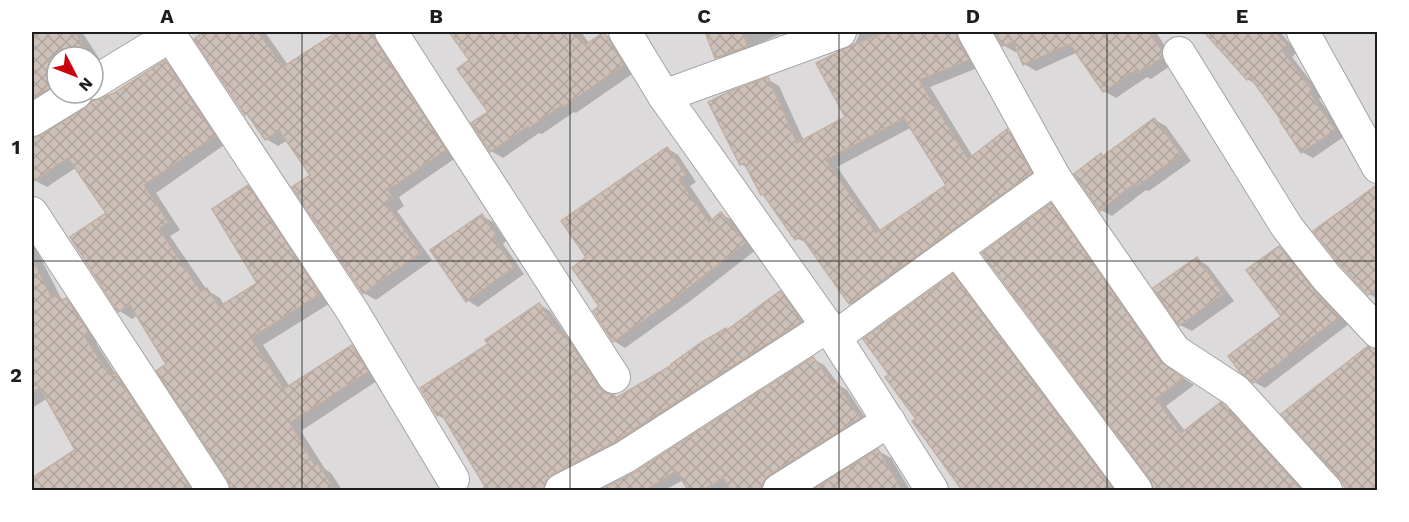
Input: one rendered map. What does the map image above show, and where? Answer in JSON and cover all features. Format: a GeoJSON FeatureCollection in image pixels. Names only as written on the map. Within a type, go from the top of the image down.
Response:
{"type":"FeatureCollection","features":[{"type":"Feature","properties":{"kind":"street"},"geometry":{"type":"LineString","coordinates":[[391,32],[614,377]]}},
{"type":"Feature","properties":{"kind":"street"},"geometry":{"type":"LineString","coordinates":[[625,32],[664,96],[832,331],[932,490]]}},
{"type":"Feature","properties":{"kind":"street"},"geometry":{"type":"LineString","coordinates":[[664,96],[840,32]]}},
{"type":"Feature","properties":{"kind":"street"},"geometry":{"type":"LineString","coordinates":[[974,32],[1055,178],[1174,351],[1236,391],[1326,490]]}},
{"type":"Feature","properties":{"kind":"street"},"geometry":{"type":"LineString","coordinates":[[1303,32],[1377,167]]}},
{"type":"Feature","properties":{"kind":"street"},"geometry":{"type":"LineString","coordinates":[[105,75],[169,34],[353,312],[453,479]]}},
{"type":"Feature","properties":{"kind":"street"},"geometry":{"type":"LineString","coordinates":[[1179,53],[1287,227],[1327,278],[1377,332]]}},
{"type":"Feature","properties":{"kind":"street"},"geometry":{"type":"LineString","coordinates":[[32,120],[56,105]]}},
{"type":"Feature","properties":{"kind":"street"},"geometry":{"type":"LineString","coordinates":[[561,490],[624,458],[832,331],[957,250],[1055,178]]}},
{"type":"Feature","properties":{"kind":"street"},"geometry":{"type":"LineString","coordinates":[[32,213],[213,490]]}},
{"type":"Feature","properties":{"kind":"street"},"geometry":{"type":"LineString","coordinates":[[957,250],[1136,490]]}},
{"type":"Feature","properties":{"kind":"street"},"geometry":{"type":"LineString","coordinates":[[779,490],[889,421]]}},
{"type":"Feature","properties":{"kind":"shaded area"},"geometry":{"type":"Polygon","coordinates":[[[32,32],[1377,32],[1377,490],[32,490],[32,32]]]}},
{"type":"Feature","properties":{"kind":"building"},"geometry":{"type":"Polygon","coordinates":[[[32,32],[75,32],[83,45],[45,45],[45,91],[32,99],[32,32]]]}},
{"type":"Feature","properties":{"kind":"building"},"geometry":{"type":"Polygon","coordinates":[[[204,32],[258,32],[283,67],[337,32],[373,32],[376,42],[446,150],[388,190],[393,198],[386,204],[421,252],[363,294],[292,187],[310,175],[279,130],[265,140],[247,114],[245,115],[194,39],[204,32]]]}},
{"type":"Feature","properties":{"kind":"building"},"geometry":{"type":"Polygon","coordinates":[[[449,32],[575,32],[585,45],[604,32],[624,65],[563,107],[562,105],[490,152],[471,123],[488,112],[457,69],[469,60],[449,32]]]}},
{"type":"Feature","properties":{"kind":"building"},"geometry":{"type":"Polygon","coordinates":[[[705,32],[742,32],[748,46],[715,58],[705,32]]]}},
{"type":"Feature","properties":{"kind":"building"},"geometry":{"type":"Polygon","coordinates":[[[887,32],[956,32],[958,41],[969,60],[919,80],[968,159],[1007,129],[1032,173],[849,304],[801,236],[795,240],[763,194],[761,195],[744,163],[740,165],[708,102],[768,77],[797,143],[845,117],[816,63],[852,45],[887,32]],[[904,118],[826,160],[876,233],[946,185],[904,118]]]}},
{"type":"Feature","properties":{"kind":"building"},"geometry":{"type":"Polygon","coordinates":[[[994,32],[1149,32],[1162,51],[1162,58],[1138,73],[1136,70],[1103,92],[1070,44],[1023,65],[1013,42],[1002,46],[994,32]]]}},
{"type":"Feature","properties":{"kind":"building"},"geometry":{"type":"Polygon","coordinates":[[[1204,32],[1275,32],[1287,45],[1282,50],[1312,90],[1309,92],[1335,130],[1301,153],[1250,77],[1247,80],[1204,32]]]}},
{"type":"Feature","properties":{"kind":"building"},"geometry":{"type":"Polygon","coordinates":[[[165,60],[215,136],[144,185],[168,222],[159,229],[201,292],[207,288],[219,307],[257,283],[212,209],[248,185],[320,294],[251,338],[284,389],[352,345],[368,372],[290,423],[315,466],[318,464],[335,490],[231,490],[228,480],[156,371],[166,364],[130,305],[118,312],[70,237],[106,213],[68,158],[32,182],[32,138],[41,135],[88,105],[105,105],[105,96],[114,93],[165,60]]]}},
{"type":"Feature","properties":{"kind":"building"},"geometry":{"type":"Polygon","coordinates":[[[1154,118],[1181,154],[1137,186],[1135,183],[1100,211],[1074,174],[1101,153],[1103,156],[1154,118]]]}},
{"type":"Feature","properties":{"kind":"building"},"geometry":{"type":"Polygon","coordinates":[[[667,147],[686,175],[679,180],[709,222],[721,212],[746,243],[678,296],[613,342],[593,311],[599,306],[572,268],[586,257],[561,221],[667,147]]]}},
{"type":"Feature","properties":{"kind":"building"},"geometry":{"type":"Polygon","coordinates":[[[1377,185],[1377,288],[1368,295],[1313,231],[1377,185]]]}},
{"type":"Feature","properties":{"kind":"building"},"geometry":{"type":"Polygon","coordinates":[[[1051,203],[1160,361],[1183,378],[1156,399],[1181,433],[1221,402],[1301,490],[1154,490],[1150,479],[982,253],[1051,203]]]}},
{"type":"Feature","properties":{"kind":"building"},"geometry":{"type":"Polygon","coordinates":[[[482,214],[496,235],[493,237],[514,267],[466,302],[430,250],[482,214]]]}},
{"type":"Feature","properties":{"kind":"building"},"geometry":{"type":"Polygon","coordinates":[[[1279,246],[1339,317],[1253,383],[1240,372],[1228,356],[1281,316],[1246,270],[1279,246]]]}},
{"type":"Feature","properties":{"kind":"building"},"geometry":{"type":"Polygon","coordinates":[[[1197,257],[1223,294],[1179,326],[1153,288],[1197,257]]]}},
{"type":"Feature","properties":{"kind":"building"},"geometry":{"type":"Polygon","coordinates":[[[32,258],[52,298],[58,295],[61,301],[66,298],[89,333],[84,336],[110,376],[115,373],[192,490],[32,490],[32,478],[75,450],[40,388],[32,393],[32,258]]]}},
{"type":"Feature","properties":{"kind":"building"},"geometry":{"type":"Polygon","coordinates":[[[953,274],[1109,484],[1102,490],[962,490],[912,421],[916,419],[885,377],[889,375],[863,339],[953,274]]]}},
{"type":"Feature","properties":{"kind":"building"},"geometry":{"type":"Polygon","coordinates":[[[780,291],[802,321],[616,441],[553,474],[546,481],[543,490],[487,490],[441,413],[437,416],[420,388],[488,344],[485,340],[539,303],[560,334],[563,332],[599,387],[616,398],[672,365],[702,342],[726,328],[727,330],[780,291]]]}},
{"type":"Feature","properties":{"kind":"building"},"geometry":{"type":"Polygon","coordinates":[[[1368,346],[1377,349],[1377,485],[1370,490],[1347,490],[1339,478],[1281,414],[1368,346]]]}},
{"type":"Feature","properties":{"kind":"building"},"geometry":{"type":"Polygon","coordinates":[[[813,357],[833,384],[836,382],[860,418],[769,475],[763,482],[761,490],[731,490],[723,478],[703,490],[688,490],[676,471],[646,490],[599,490],[635,472],[813,357]]]}},
{"type":"Feature","properties":{"kind":"building"},"geometry":{"type":"Polygon","coordinates":[[[878,449],[902,490],[812,490],[878,449]]]}}]}
